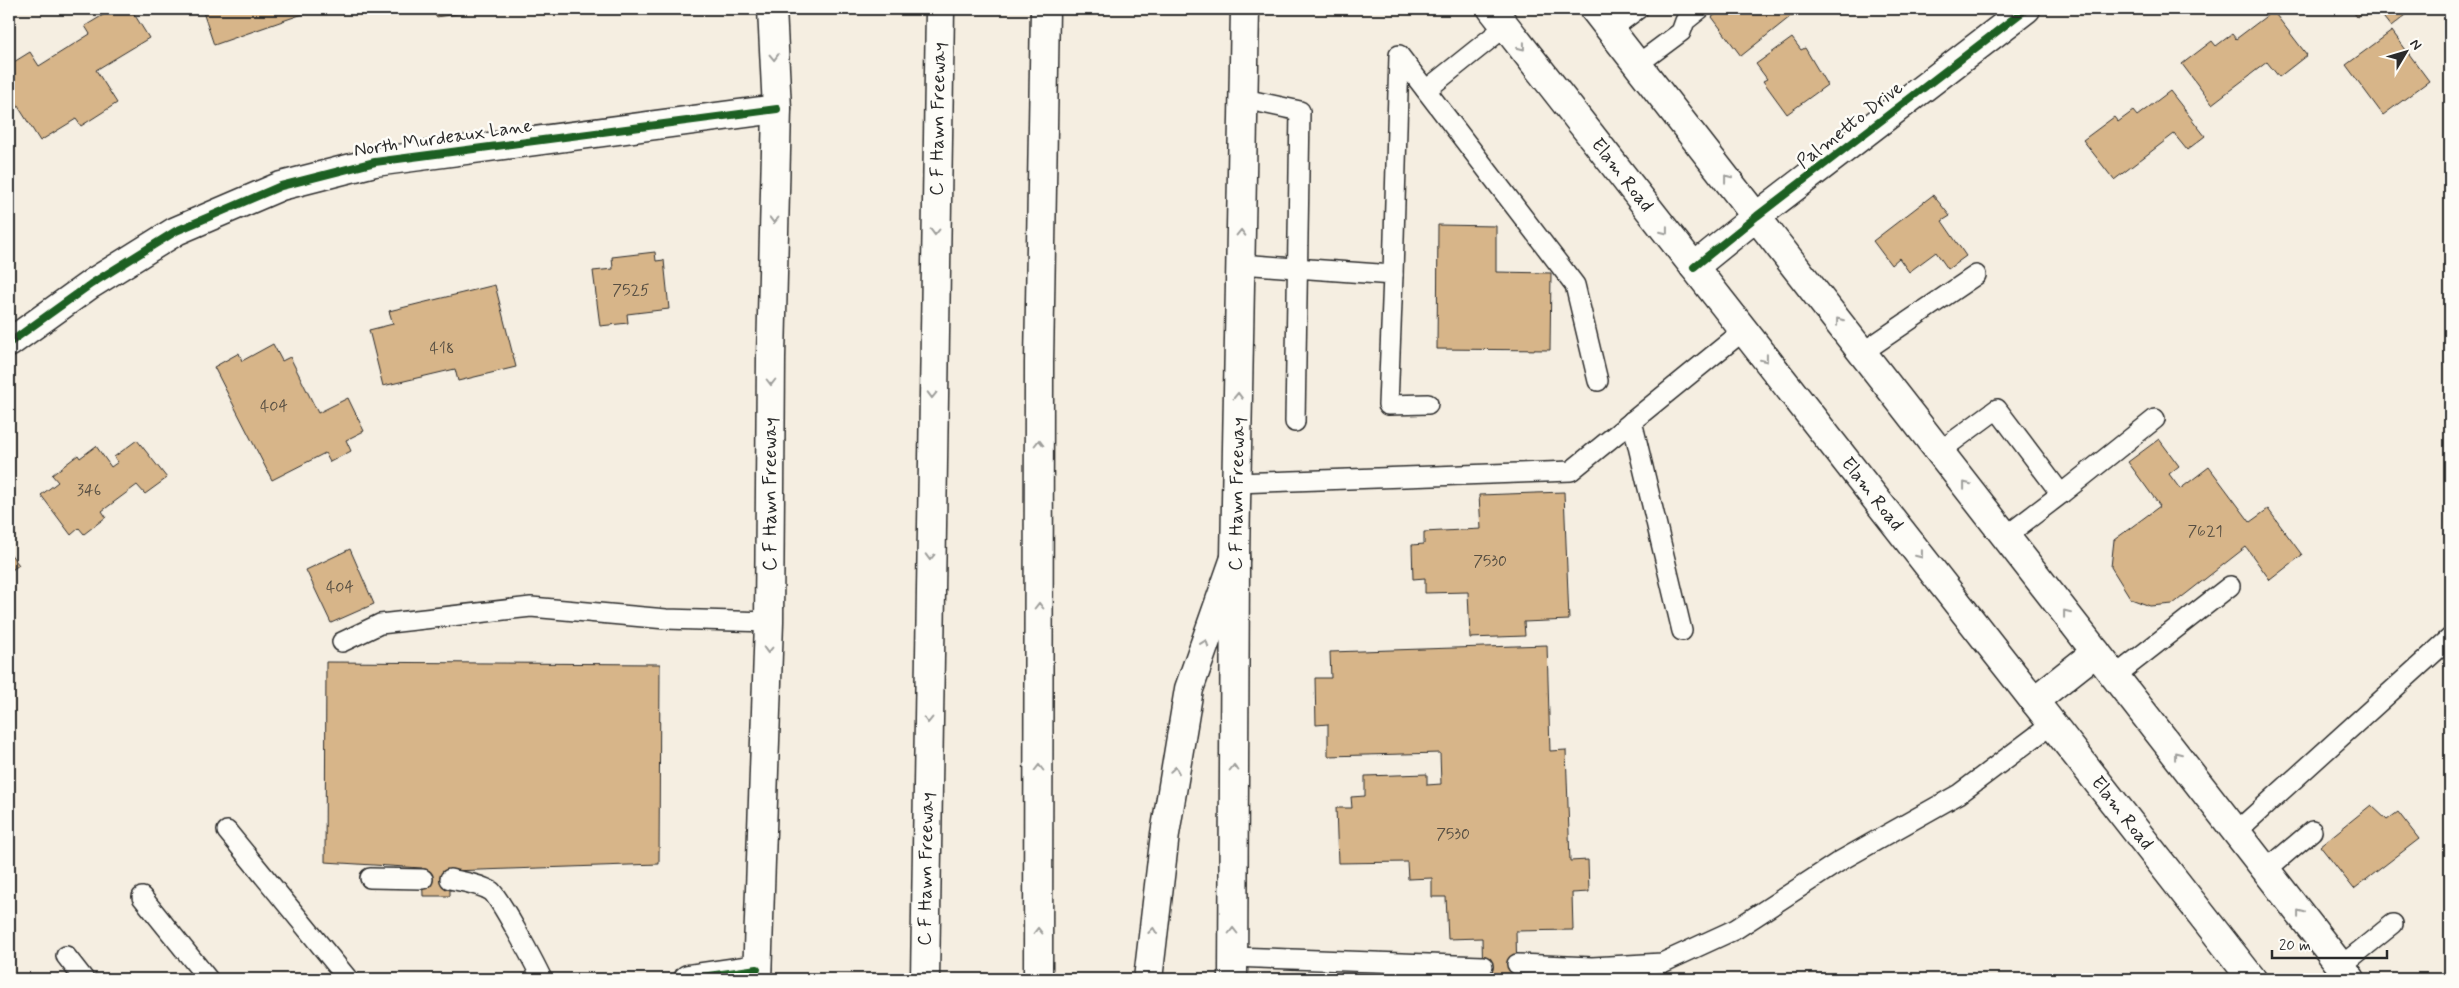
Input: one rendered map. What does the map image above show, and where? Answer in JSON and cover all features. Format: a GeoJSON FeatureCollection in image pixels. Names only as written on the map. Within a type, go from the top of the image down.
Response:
{"type":"FeatureCollection","features":[{"type":"Feature","properties":{"kind":"main road","name":"C F Hawn Freeway"},"geometry":{"type":"LineString","coordinates":[[757,974],[769,622],[771,347],[776,109],[772,9]]}},
{"type":"Feature","properties":{"kind":"main road","name":"C F Hawn Freeway"},"geometry":{"type":"LineString","coordinates":[[925,979],[940,9]]}},
{"type":"Feature","properties":{"kind":"main road"},"geometry":{"type":"LineString","coordinates":[[1038,979],[1039,363],[1045,9]]}},
{"type":"Feature","properties":{"kind":"main road","name":"Palmetto Drive"},"geometry":{"type":"LineString","coordinates":[[1694,268],[1757,216],[2026,9]]}},
{"type":"Feature","properties":{"kind":"main road","name":"C F Hawn Freeway"},"geometry":{"type":"LineString","coordinates":[[1233,968],[1236,483],[1244,99],[1248,17]]}},
{"type":"Feature","properties":{"kind":"main road","name":"Elam Road"},"geometry":{"type":"LineString","coordinates":[[1499,17],[2252,979]]}},
{"type":"Feature","properties":{"kind":"main road"},"geometry":{"type":"LineString","coordinates":[[1602,19],[2346,972]]}},
{"type":"Feature","properties":{"kind":"main road","name":"North Murdeaux Lane"},"geometry":{"type":"LineString","coordinates":[[9,344],[92,284],[176,231],[281,186],[376,162],[776,109]]}},
{"type":"Feature","properties":{"kind":"main road"},"geometry":{"type":"LineString","coordinates":[[1148,979],[1165,834],[1189,689],[1236,558]]}},
{"type":"Feature","properties":{"kind":"main road"},"geometry":{"type":"LineString","coordinates":[[2034,701],[2096,652]]}},
{"type":"Feature","properties":{"kind":"main road"},"geometry":{"type":"LineString","coordinates":[[688,979],[757,974]]}},
{"type":"Feature","properties":{"kind":"lane"},"geometry":{"type":"LineString","coordinates":[[1602,19],[1638,9]]}},
{"type":"Feature","properties":{"kind":"lane"},"geometry":{"type":"LineString","coordinates":[[1638,64],[1681,32],[1684,21],[1700,9]]}},
{"type":"Feature","properties":{"kind":"lane"},"geometry":{"type":"LineString","coordinates":[[1426,90],[1499,17]]}},
{"type":"Feature","properties":{"kind":"lane"},"geometry":{"type":"LineString","coordinates":[[1428,404],[1388,405],[1399,54],[1575,285],[1598,381]]}},
{"type":"Feature","properties":{"kind":"lane"},"geometry":{"type":"LineString","coordinates":[[1244,99],[1300,111],[1295,422]]}},
{"type":"Feature","properties":{"kind":"lane"},"geometry":{"type":"LineString","coordinates":[[1241,264],[1393,275]]}},
{"type":"Feature","properties":{"kind":"lane"},"geometry":{"type":"LineString","coordinates":[[1863,352],[1976,275]]}},
{"type":"Feature","properties":{"kind":"lane"},"geometry":{"type":"LineString","coordinates":[[1236,483],[1571,470],[1743,330]]}},
{"type":"Feature","properties":{"kind":"lane"},"geometry":{"type":"LineString","coordinates":[[1940,451],[1997,409],[2061,494]]}},
{"type":"Feature","properties":{"kind":"lane"},"geometry":{"type":"LineString","coordinates":[[2006,536],[2155,419]]}},
{"type":"Feature","properties":{"kind":"lane"},"geometry":{"type":"LineString","coordinates":[[1632,421],[1682,631]]}},
{"type":"Feature","properties":{"kind":"lane"},"geometry":{"type":"LineString","coordinates":[[2115,676],[2230,586]]}},
{"type":"Feature","properties":{"kind":"lane"},"geometry":{"type":"LineString","coordinates":[[342,642],[380,624],[531,607],[666,619],[769,622]]}},
{"type":"Feature","properties":{"kind":"lane"},"geometry":{"type":"LineString","coordinates":[[2236,832],[2450,638]]}},
{"type":"Feature","properties":{"kind":"lane"},"geometry":{"type":"LineString","coordinates":[[1517,964],[1592,967],[1662,963],[1736,929],[1840,861],[1959,794],[2052,724]]}},
{"type":"Feature","properties":{"kind":"lane"},"geometry":{"type":"LineString","coordinates":[[226,831],[348,979]]}},
{"type":"Feature","properties":{"kind":"lane"},"geometry":{"type":"LineString","coordinates":[[2266,870],[2312,831]]}},
{"type":"Feature","properties":{"kind":"lane"},"geometry":{"type":"LineString","coordinates":[[370,878],[423,878]]}},
{"type":"Feature","properties":{"kind":"lane"},"geometry":{"type":"LineString","coordinates":[[450,879],[471,883],[492,892],[534,960],[542,979]]}},
{"type":"Feature","properties":{"kind":"lane"},"geometry":{"type":"LineString","coordinates":[[142,897],[208,979]]}},
{"type":"Feature","properties":{"kind":"lane"},"geometry":{"type":"LineString","coordinates":[[2346,972],[2393,924]]}},
{"type":"Feature","properties":{"kind":"lane"},"geometry":{"type":"LineString","coordinates":[[66,956],[84,979]]}},
{"type":"Feature","properties":{"kind":"lane"},"geometry":{"type":"LineString","coordinates":[[1233,968],[1483,966]]}},
{"type":"Feature","properties":{"kind":"building"},"geometry":{"type":"Polygon","coordinates":[[[113,9],[131,9],[149,38],[96,70],[117,103],[81,126],[76,119],[40,141],[9,92],[9,65],[30,52],[39,66],[90,34],[85,26],[113,9]]]}},
{"type":"Feature","properties":{"kind":"building"},"geometry":{"type":"Polygon","coordinates":[[[202,9],[317,9],[214,45],[202,9]]]}},
{"type":"Feature","properties":{"kind":"building"},"geometry":{"type":"Polygon","coordinates":[[[435,9],[463,9],[464,13],[436,17],[435,9]]]}},
{"type":"Feature","properties":{"kind":"building"},"geometry":{"type":"Polygon","coordinates":[[[1724,9],[1800,9],[1741,56],[1712,17],[1724,9]]]}},
{"type":"Feature","properties":{"kind":"building"},"geometry":{"type":"Polygon","coordinates":[[[2351,9],[2369,9],[2357,17],[2351,9]]]}},
{"type":"Feature","properties":{"kind":"building"},"geometry":{"type":"Polygon","coordinates":[[[2377,9],[2409,9],[2411,11],[2391,27],[2377,9]]]}},
{"type":"Feature","properties":{"kind":"building"},"geometry":{"type":"Polygon","coordinates":[[[2273,11],[2307,55],[2279,77],[2267,62],[2212,104],[2182,64],[2212,41],[2216,46],[2232,34],[2236,39],[2273,11]]]}},
{"type":"Feature","properties":{"kind":"building"},"geometry":{"type":"Polygon","coordinates":[[[2392,31],[2429,81],[2383,115],[2346,65],[2392,31]]]}},
{"type":"Feature","properties":{"kind":"building"},"geometry":{"type":"Polygon","coordinates":[[[1792,38],[1801,50],[1805,48],[1827,85],[1787,114],[1763,81],[1767,79],[1756,64],[1792,38]]]}},
{"type":"Feature","properties":{"kind":"building"},"geometry":{"type":"Polygon","coordinates":[[[2170,91],[2205,136],[2187,150],[2174,134],[2114,180],[2083,140],[2114,117],[2118,122],[2133,111],[2137,116],[2170,91]]]}},
{"type":"Feature","properties":{"kind":"building"},"geometry":{"type":"Polygon","coordinates":[[[1933,195],[1950,216],[1942,221],[1966,256],[1948,269],[1936,252],[1909,272],[1899,258],[1891,265],[1873,241],[1933,195]]]}},
{"type":"Feature","properties":{"kind":"building"},"geometry":{"type":"Polygon","coordinates":[[[1438,225],[1496,226],[1496,272],[1551,273],[1550,350],[1437,349],[1438,225]]]}},
{"type":"Feature","properties":{"kind":"building"},"geometry":{"type":"Polygon","coordinates":[[[655,252],[656,261],[664,260],[669,309],[627,314],[628,323],[600,326],[593,271],[613,269],[612,257],[655,252]]]}},
{"type":"Feature","properties":{"kind":"building"},"geometry":{"type":"Polygon","coordinates":[[[495,285],[516,367],[458,381],[455,369],[383,386],[369,330],[393,324],[389,311],[495,285]]]}},
{"type":"Feature","properties":{"kind":"building"},"geometry":{"type":"Polygon","coordinates":[[[273,344],[282,361],[290,357],[318,413],[348,398],[364,431],[346,440],[351,451],[330,462],[325,453],[272,480],[214,367],[239,353],[242,361],[273,344]]]}},
{"type":"Feature","properties":{"kind":"building"},"geometry":{"type":"Polygon","coordinates":[[[2159,439],[2179,466],[2169,474],[2180,489],[2209,467],[2250,522],[2268,509],[2302,555],[2270,580],[2246,547],[2173,604],[2150,606],[2131,599],[2111,567],[2114,540],[2160,506],[2128,462],[2159,439]]]}},
{"type":"Feature","properties":{"kind":"building"},"geometry":{"type":"Polygon","coordinates":[[[137,440],[167,478],[145,494],[137,485],[102,511],[106,517],[84,534],[79,528],[71,535],[41,495],[58,482],[52,475],[78,455],[80,458],[96,446],[111,467],[118,462],[114,457],[137,440]]]}},
{"type":"Feature","properties":{"kind":"building"},"geometry":{"type":"Polygon","coordinates":[[[1564,492],[1569,620],[1524,622],[1525,636],[1470,638],[1468,592],[1425,593],[1425,578],[1413,579],[1412,545],[1424,544],[1424,532],[1481,529],[1479,495],[1564,492]]]}},
{"type":"Feature","properties":{"kind":"building"},"geometry":{"type":"Polygon","coordinates":[[[350,549],[374,604],[331,623],[306,570],[350,549]]]}},
{"type":"Feature","properties":{"kind":"building"},"geometry":{"type":"Polygon","coordinates":[[[9,552],[19,565],[9,572],[9,552]]]}},
{"type":"Feature","properties":{"kind":"building"},"geometry":{"type":"Polygon","coordinates":[[[1547,645],[1550,751],[1566,750],[1570,861],[1588,860],[1589,892],[1572,893],[1573,930],[1516,931],[1517,979],[1483,979],[1482,938],[1448,939],[1446,897],[1432,897],[1432,878],[1408,879],[1407,862],[1338,863],[1336,808],[1352,808],[1351,797],[1365,796],[1365,776],[1427,774],[1427,785],[1441,784],[1440,753],[1328,756],[1328,724],[1316,725],[1315,678],[1331,678],[1330,652],[1547,645]]]}},
{"type":"Feature","properties":{"kind":"building"},"geometry":{"type":"Polygon","coordinates":[[[326,662],[660,664],[659,864],[450,871],[450,896],[423,896],[422,868],[325,862],[326,662]]]}},
{"type":"Feature","properties":{"kind":"building"},"geometry":{"type":"Polygon","coordinates":[[[2371,805],[2387,820],[2398,812],[2419,839],[2354,889],[2320,846],[2371,805]]]}},
{"type":"Feature","properties":{"kind":"cycle path"},"geometry":{"type":"LineString","coordinates":[[1694,267],[1757,216],[2026,9]]}},
{"type":"Feature","properties":{"kind":"cycle path"},"geometry":{"type":"LineString","coordinates":[[9,343],[91,284],[176,231],[281,186],[375,162],[777,109]]}},
{"type":"Feature","properties":{"kind":"cycle path"},"geometry":{"type":"LineString","coordinates":[[688,979],[757,969]]}}]}
